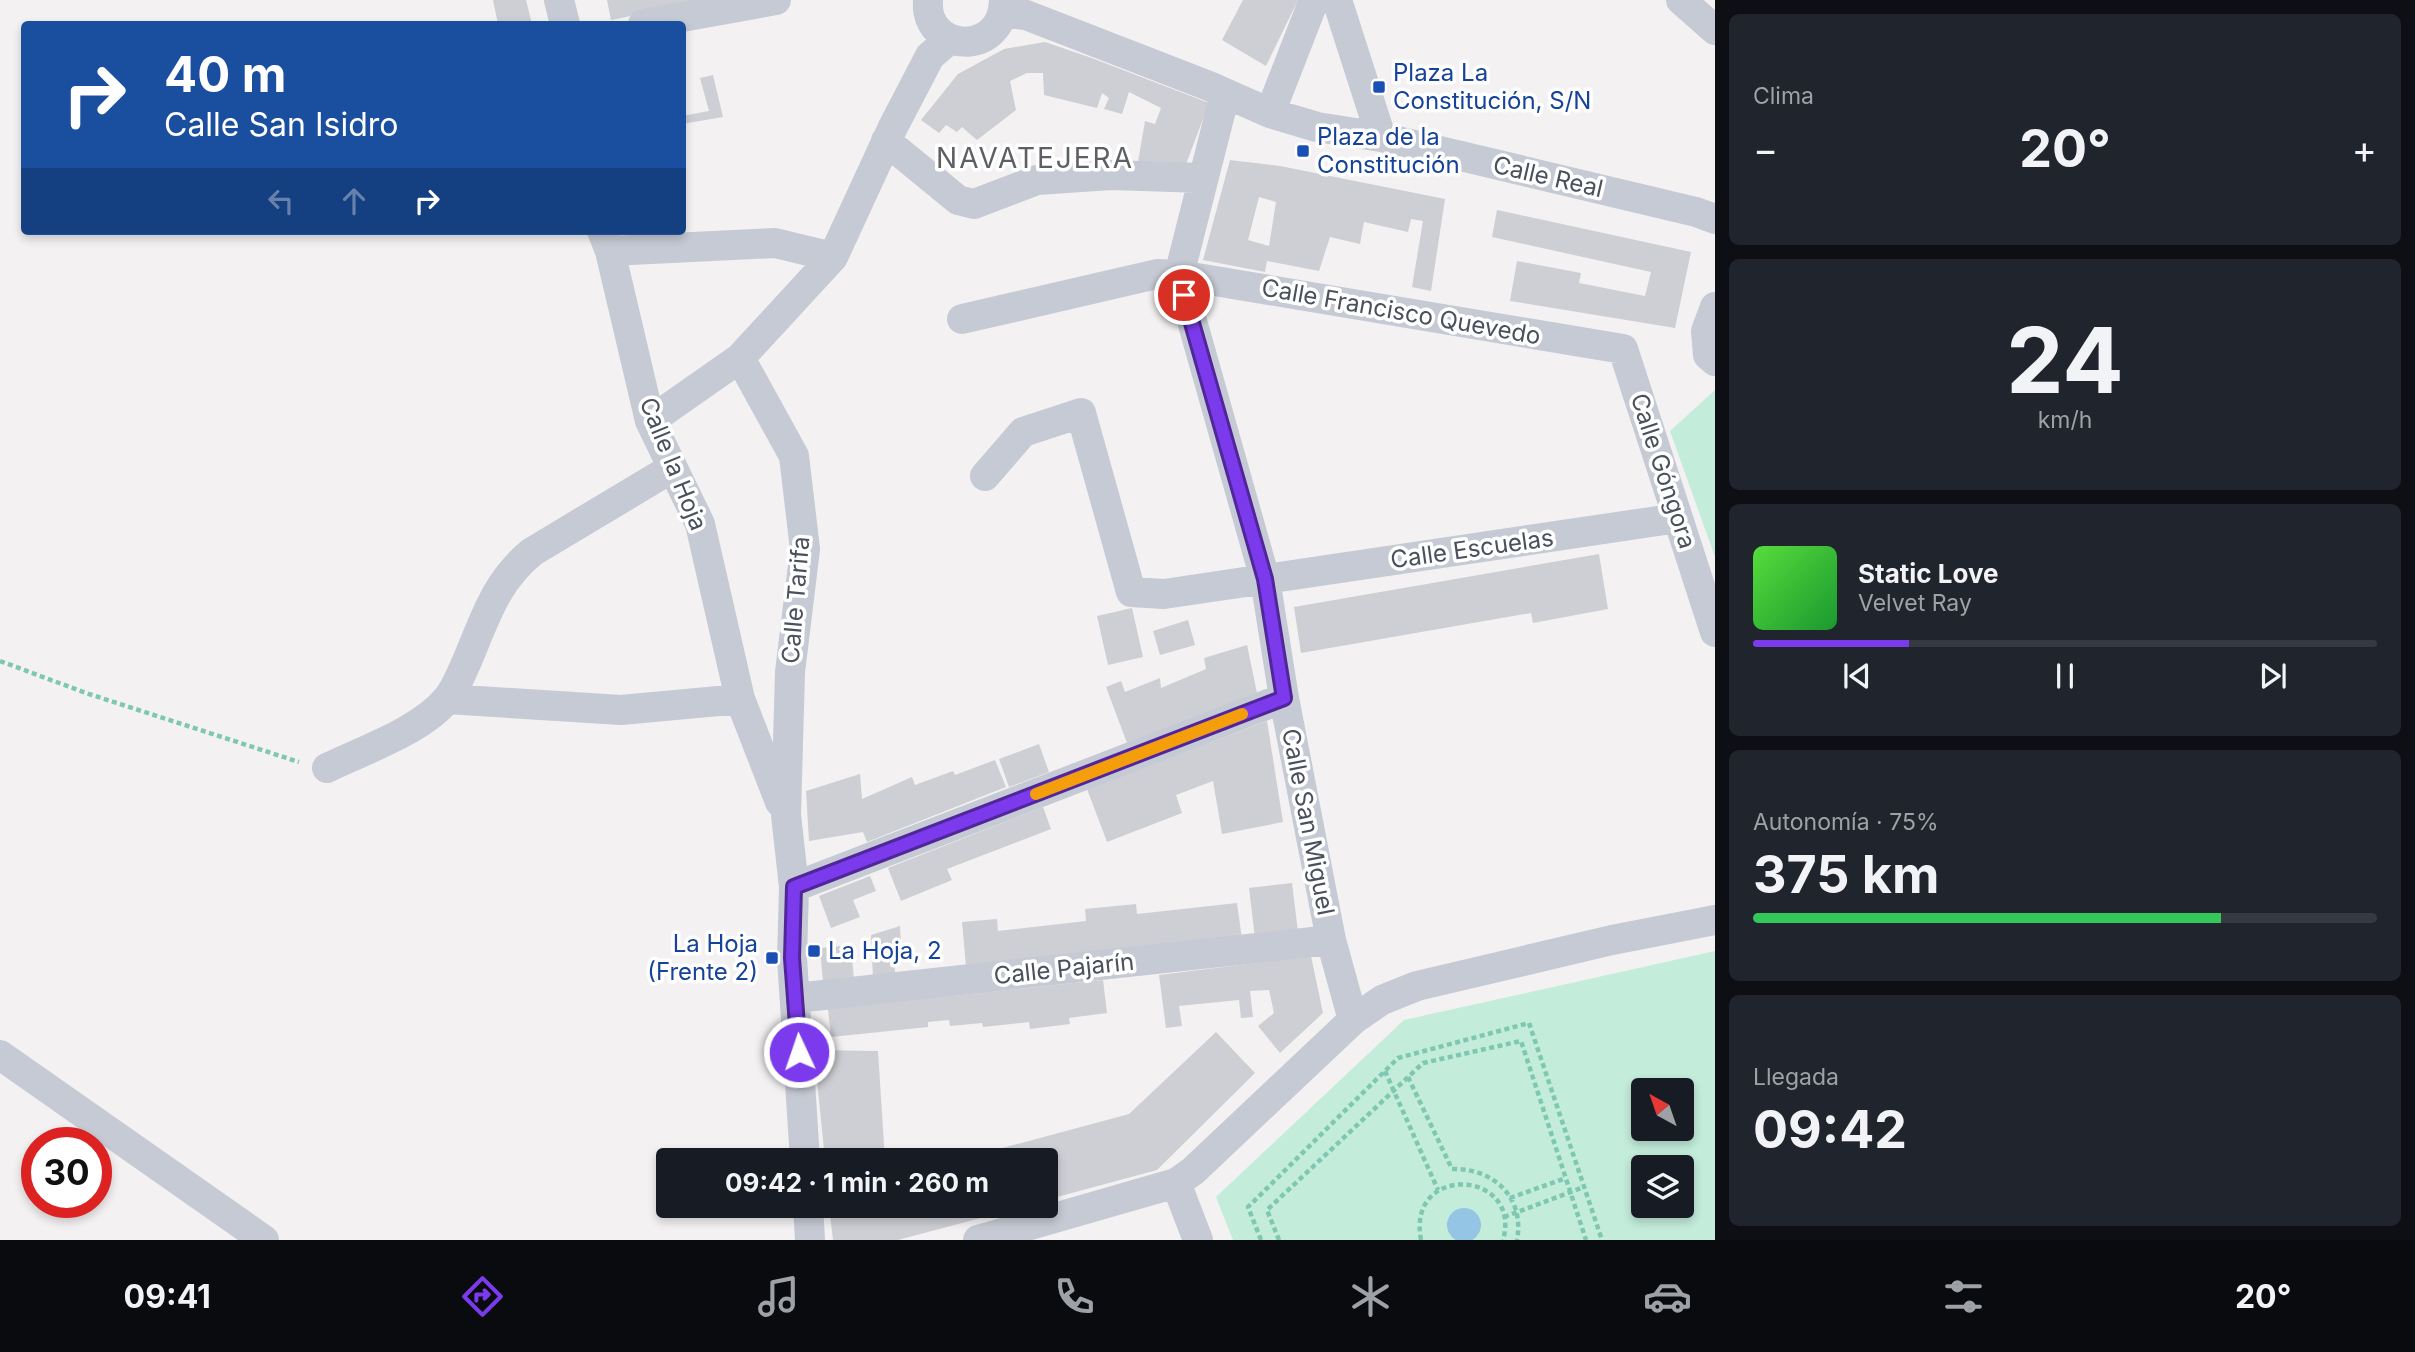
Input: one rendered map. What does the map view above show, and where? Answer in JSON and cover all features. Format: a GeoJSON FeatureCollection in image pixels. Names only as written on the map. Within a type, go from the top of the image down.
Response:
{"type":"FeatureCollection","features":[{"type":"Feature","properties":{"kind":"street"},"geometry":{"type":"LineString","coordinates":[[559,0],[564,21]]}},
{"type":"Feature","properties":{"kind":"street"},"geometry":{"type":"LineString","coordinates":[[660,21],[776,0]]}},
{"type":"Feature","properties":{"kind":"street"},"geometry":{"type":"LineString","coordinates":[[1270,113],[1314,0]]}},
{"type":"Feature","properties":{"kind":"street"},"geometry":{"type":"LineString","coordinates":[[923,1],[936,29],[950,39],[960,42],[974,42],[987,36],[998,26],[1004,6],[1270,113],[1317,127],[1381,137],[1338,0]]}},
{"type":"Feature","properties":{"kind":"street"},"geometry":{"type":"LineString","coordinates":[[1681,0],[1715,30]]}},
{"type":"Feature","properties":{"kind":"street"},"geometry":{"type":"LineString","coordinates":[[650,421],[740,358],[833,257],[886,141],[930,56],[950,39]]}},
{"type":"Feature","properties":{"kind":"street","name":"Calle San Miguel"},"geometry":{"type":"LineString","coordinates":[[1225,94],[1179,275],[1265,579],[1284,698],[1331,940],[1353,1020]]}},
{"type":"Feature","properties":{"kind":"street","name":"Calle Real"},"geometry":{"type":"LineString","coordinates":[[1381,137],[1696,212],[1715,219]]}},
{"type":"Feature","properties":{"kind":"street"},"geometry":{"type":"LineString","coordinates":[[886,141],[958,200],[974,204],[1037,180],[1111,175],[1203,178]]}},
{"type":"Feature","properties":{"kind":"street"},"geometry":{"type":"LineString","coordinates":[[606,241],[775,243],[833,257]]}},
{"type":"Feature","properties":{"kind":"street","name":"Calle la Hoja"},"geometry":{"type":"LineString","coordinates":[[606,241],[650,421],[700,524],[740,699],[786,815]]}},
{"type":"Feature","properties":{"kind":"street","name":"Calle Francisco Quevedo"},"geometry":{"type":"LineString","coordinates":[[962,319],[1157,274],[1179,275],[1623,349]]}},
{"type":"Feature","properties":{"kind":"street"},"geometry":{"type":"LineString","coordinates":[[1715,307],[1706,331],[1708,355],[1715,361]]}},
{"type":"Feature","properties":{"kind":"street","name":"Calle Góngora"},"geometry":{"type":"LineString","coordinates":[[1623,349],[1715,632]]}},
{"type":"Feature","properties":{"kind":"street","name":"Calle Tarifa"},"geometry":{"type":"LineString","coordinates":[[740,358],[794,456],[805,549],[790,671],[786,815]]}},
{"type":"Feature","properties":{"kind":"street","name":"Calle Escuelas"},"geometry":{"type":"LineString","coordinates":[[985,476],[1023,432],[1081,413],[1131,592],[1164,594],[1678,518]]}},
{"type":"Feature","properties":{"kind":"street"},"geometry":{"type":"LineString","coordinates":[[327,768],[422,722],[447,699],[458,681],[499,587],[513,567],[532,552],[672,468]]}},
{"type":"Feature","properties":{"kind":"street"},"geometry":{"type":"LineString","coordinates":[[794,887],[1284,698]]}},
{"type":"Feature","properties":{"kind":"street"},"geometry":{"type":"LineString","coordinates":[[447,699],[621,710],[740,699]]}},
{"type":"Feature","properties":{"kind":"street"},"geometry":{"type":"LineString","coordinates":[[786,815],[794,887],[792,958],[804,1148]]}},
{"type":"Feature","properties":{"kind":"street"},"geometry":{"type":"LineString","coordinates":[[978,1240],[1176,1183],[1193,1171],[1353,1020],[1382,1000],[1417,986],[1574,948],[1715,920]]}},
{"type":"Feature","properties":{"kind":"street","name":"Calle Pajarín"},"geometry":{"type":"LineString","coordinates":[[796,998],[1331,940]]}},
{"type":"Feature","properties":{"kind":"street"},"geometry":{"type":"LineString","coordinates":[[0,1055],[264,1240]]}},
{"type":"Feature","properties":{"kind":"street"},"geometry":{"type":"LineString","coordinates":[[1176,1183],[1198,1240]]}},
{"type":"Feature","properties":{"kind":"street"},"geometry":{"type":"LineString","coordinates":[[809,1218],[810,1240]]}},
{"type":"Feature","properties":{"kind":"path"},"geometry":{"type":"LineString","coordinates":[[0,661],[111,702],[290,760],[327,768]]}},
{"type":"Feature","properties":{"kind":"path"},"geometry":{"type":"LineString","coordinates":[[1261,1240],[1248,1207],[1398,1058],[1529,1023],[1602,1240]]}},
{"type":"Feature","properties":{"kind":"path"},"geometry":{"type":"LineString","coordinates":[[1279,1240],[1267,1210],[1423,1063],[1521,1041],[1586,1240]]}},
{"type":"Feature","properties":{"kind":"path"},"geometry":{"type":"LineString","coordinates":[[1385,1071],[1438,1190]]}},
{"type":"Feature","properties":{"kind":"path"},"geometry":{"type":"LineString","coordinates":[[1408,1077],[1452,1169],[1473,1170],[1484,1174],[1503,1188],[1510,1198],[1518,1223],[1517,1240]]}},
{"type":"Feature","properties":{"kind":"path"},"geometry":{"type":"LineString","coordinates":[[1510,1198],[1566,1178]]}},
{"type":"Feature","properties":{"kind":"path"},"geometry":{"type":"LineString","coordinates":[[1421,1240],[1421,1213],[1427,1200],[1438,1190],[1464,1183],[1478,1186],[1490,1193],[1499,1204],[1504,1217],[1503,1240]]}},
{"type":"Feature","properties":{"kind":"path"},"geometry":{"type":"LineString","coordinates":[[1504,1217],[1584,1187]]}},
{"type":"Feature","properties":{"kind":"green space"},"geometry":{"type":"Polygon","coordinates":[[[1715,390],[1715,557],[1670,431],[1715,390]]]}},
{"type":"Feature","properties":{"kind":"green space"},"geometry":{"type":"Polygon","coordinates":[[[1715,951],[1715,1240],[1233,1240],[1216,1197],[1404,1020],[1715,951]]]}},
{"type":"Feature","properties":{"kind":"water"},"geometry":{"type":"Polygon","coordinates":[[[1464,1208],[1476,1213],[1481,1225],[1476,1237],[1464,1242],[1452,1237],[1447,1225],[1452,1213],[1464,1208]]]}},
{"type":"Feature","properties":{"kind":"building"},"geometry":{"type":"Polygon","coordinates":[[[493,0],[526,0],[531,21],[497,21],[493,0]]]}},
{"type":"Feature","properties":{"kind":"building"},"geometry":{"type":"Polygon","coordinates":[[[607,0],[703,0],[703,1],[611,20],[607,0]]]}},
{"type":"Feature","properties":{"kind":"building"},"geometry":{"type":"Polygon","coordinates":[[[1243,0],[1298,0],[1266,66],[1222,40],[1243,0]]]}},
{"type":"Feature","properties":{"kind":"building"},"geometry":{"type":"Polygon","coordinates":[[[1045,42],[1209,103],[1185,167],[1138,162],[1145,121],[1155,124],[1161,108],[1129,92],[1122,114],[1104,109],[1109,98],[1102,93],[1097,108],[1044,95],[1043,73],[1027,73],[1010,81],[1016,110],[977,140],[962,127],[957,132],[946,125],[939,133],[921,120],[958,74],[1004,49],[1045,42]]]}},
{"type":"Feature","properties":{"kind":"building"},"geometry":{"type":"Polygon","coordinates":[[[713,75],[723,117],[686,123],[686,115],[709,111],[700,78],[713,75]]]}},
{"type":"Feature","properties":{"kind":"building"},"geometry":{"type":"Polygon","coordinates":[[[1230,160],[1280,166],[1445,199],[1431,291],[1412,287],[1423,221],[1411,219],[1408,232],[1364,222],[1360,244],[1330,237],[1319,271],[1267,261],[1265,272],[1203,260],[1230,160]],[[1259,197],[1248,240],[1269,246],[1276,202],[1259,197]]]}},
{"type":"Feature","properties":{"kind":"building"},"geometry":{"type":"Polygon","coordinates":[[[1497,210],[1691,252],[1675,328],[1510,301],[1517,261],[1581,273],[1579,283],[1645,296],[1651,272],[1492,237],[1497,210]]]}},
{"type":"Feature","properties":{"kind":"building"},"geometry":{"type":"Polygon","coordinates":[[[1599,554],[1608,609],[1533,623],[1531,613],[1301,653],[1294,607],[1599,554]]]}},
{"type":"Feature","properties":{"kind":"building"},"geometry":{"type":"Polygon","coordinates":[[[1132,608],[1143,657],[1108,665],[1097,616],[1132,608]]]}},
{"type":"Feature","properties":{"kind":"building"},"geometry":{"type":"Polygon","coordinates":[[[1188,620],[1195,645],[1160,655],[1153,631],[1188,620]]]}},
{"type":"Feature","properties":{"kind":"building"},"geometry":{"type":"Polygon","coordinates":[[[1247,645],[1257,693],[1127,743],[1106,687],[1121,681],[1125,692],[1160,678],[1161,688],[1206,669],[1204,658],[1247,645]]]}},
{"type":"Feature","properties":{"kind":"building"},"geometry":{"type":"Polygon","coordinates":[[[1267,721],[1283,822],[1222,834],[1213,781],[1176,795],[1182,813],[1107,842],[1087,789],[1267,721]]]}},
{"type":"Feature","properties":{"kind":"building"},"geometry":{"type":"Polygon","coordinates":[[[1039,744],[1049,772],[1009,787],[999,759],[1039,744]]]}},
{"type":"Feature","properties":{"kind":"building"},"geometry":{"type":"Polygon","coordinates":[[[995,760],[1006,787],[867,842],[863,832],[809,841],[806,791],[860,774],[862,799],[912,777],[915,785],[953,771],[955,775],[995,760]]]}},
{"type":"Feature","properties":{"kind":"building"},"geometry":{"type":"Polygon","coordinates":[[[1043,807],[1051,829],[947,869],[952,880],[901,901],[888,868],[1043,807]]]}},
{"type":"Feature","properties":{"kind":"building"},"geometry":{"type":"Polygon","coordinates":[[[870,876],[876,891],[853,900],[860,917],[831,928],[819,896],[870,876]]]}},
{"type":"Feature","properties":{"kind":"building"},"geometry":{"type":"Polygon","coordinates":[[[1292,883],[1298,932],[1255,938],[1249,888],[1292,883]]]}},
{"type":"Feature","properties":{"kind":"building"},"geometry":{"type":"Polygon","coordinates":[[[1237,903],[1242,939],[966,966],[962,922],[997,919],[998,931],[1086,921],[1085,909],[1136,904],[1137,914],[1237,903]]]}},
{"type":"Feature","properties":{"kind":"building"},"geometry":{"type":"Polygon","coordinates":[[[900,926],[901,946],[894,946],[895,975],[873,978],[871,935],[900,926]]]}},
{"type":"Feature","properties":{"kind":"building"},"geometry":{"type":"Polygon","coordinates":[[[851,945],[854,980],[823,982],[820,948],[851,945]]]}},
{"type":"Feature","properties":{"kind":"building"},"geometry":{"type":"Polygon","coordinates":[[[1311,956],[1323,1013],[1280,1053],[1258,1026],[1274,1013],[1269,990],[1250,991],[1253,1017],[1241,1018],[1239,1000],[1179,1006],[1182,1026],[1166,1028],[1159,975],[1311,956]]]}},
{"type":"Feature","properties":{"kind":"building"},"geometry":{"type":"Polygon","coordinates":[[[1103,980],[1107,1013],[1069,1018],[1070,1024],[1030,1029],[1029,1022],[983,1027],[982,1023],[950,1026],[949,1020],[928,1022],[928,1027],[831,1037],[828,1009],[1103,980]]]}},
{"type":"Feature","properties":{"kind":"building"},"geometry":{"type":"Polygon","coordinates":[[[1216,1032],[1255,1073],[1157,1170],[1058,1197],[1058,1148],[1003,1148],[1129,1114],[1216,1032]]]}},
{"type":"Feature","properties":{"kind":"building"},"geometry":{"type":"Polygon","coordinates":[[[814,1050],[878,1051],[884,1148],[824,1148],[814,1050]]]}},
{"type":"Feature","properties":{"kind":"building"},"geometry":{"type":"Polygon","coordinates":[[[830,1218],[981,1218],[898,1240],[833,1240],[830,1218]]]}},
{"type":"Feature","properties":{"kind":"slow traffic"},"geometry":{"type":"LineString","coordinates":[[1036,794],[1242,714]]}},
{"type":"Feature","properties":{"kind":"place","name":"Plaza La Constitución, S/N"},"geometry":{"type":"Point","coordinates":[1379,87]}},
{"type":"Feature","properties":{"kind":"place","name":"Plaza de la Constitución"},"geometry":{"type":"Point","coordinates":[1303,151]}},
{"type":"Feature","properties":{"kind":"place","name":"La Hoja, 2"},"geometry":{"type":"Point","coordinates":[814,951]}},
{"type":"Feature","properties":{"kind":"place","name":"La Hoja (Frente 2)"},"geometry":{"type":"Point","coordinates":[772,958]}},
{"type":"Feature","properties":{"kind":"district","name":"NAVATEJERA"},"geometry":{"type":"Point","coordinates":[1035,158]}},
{"type":"Feature","properties":{"kind":"route"},"geometry":{"type":"LineString","coordinates":[[799,1052],[792,958],[794,887],[1284,698],[1265,579],[1184,295]]}}]}
